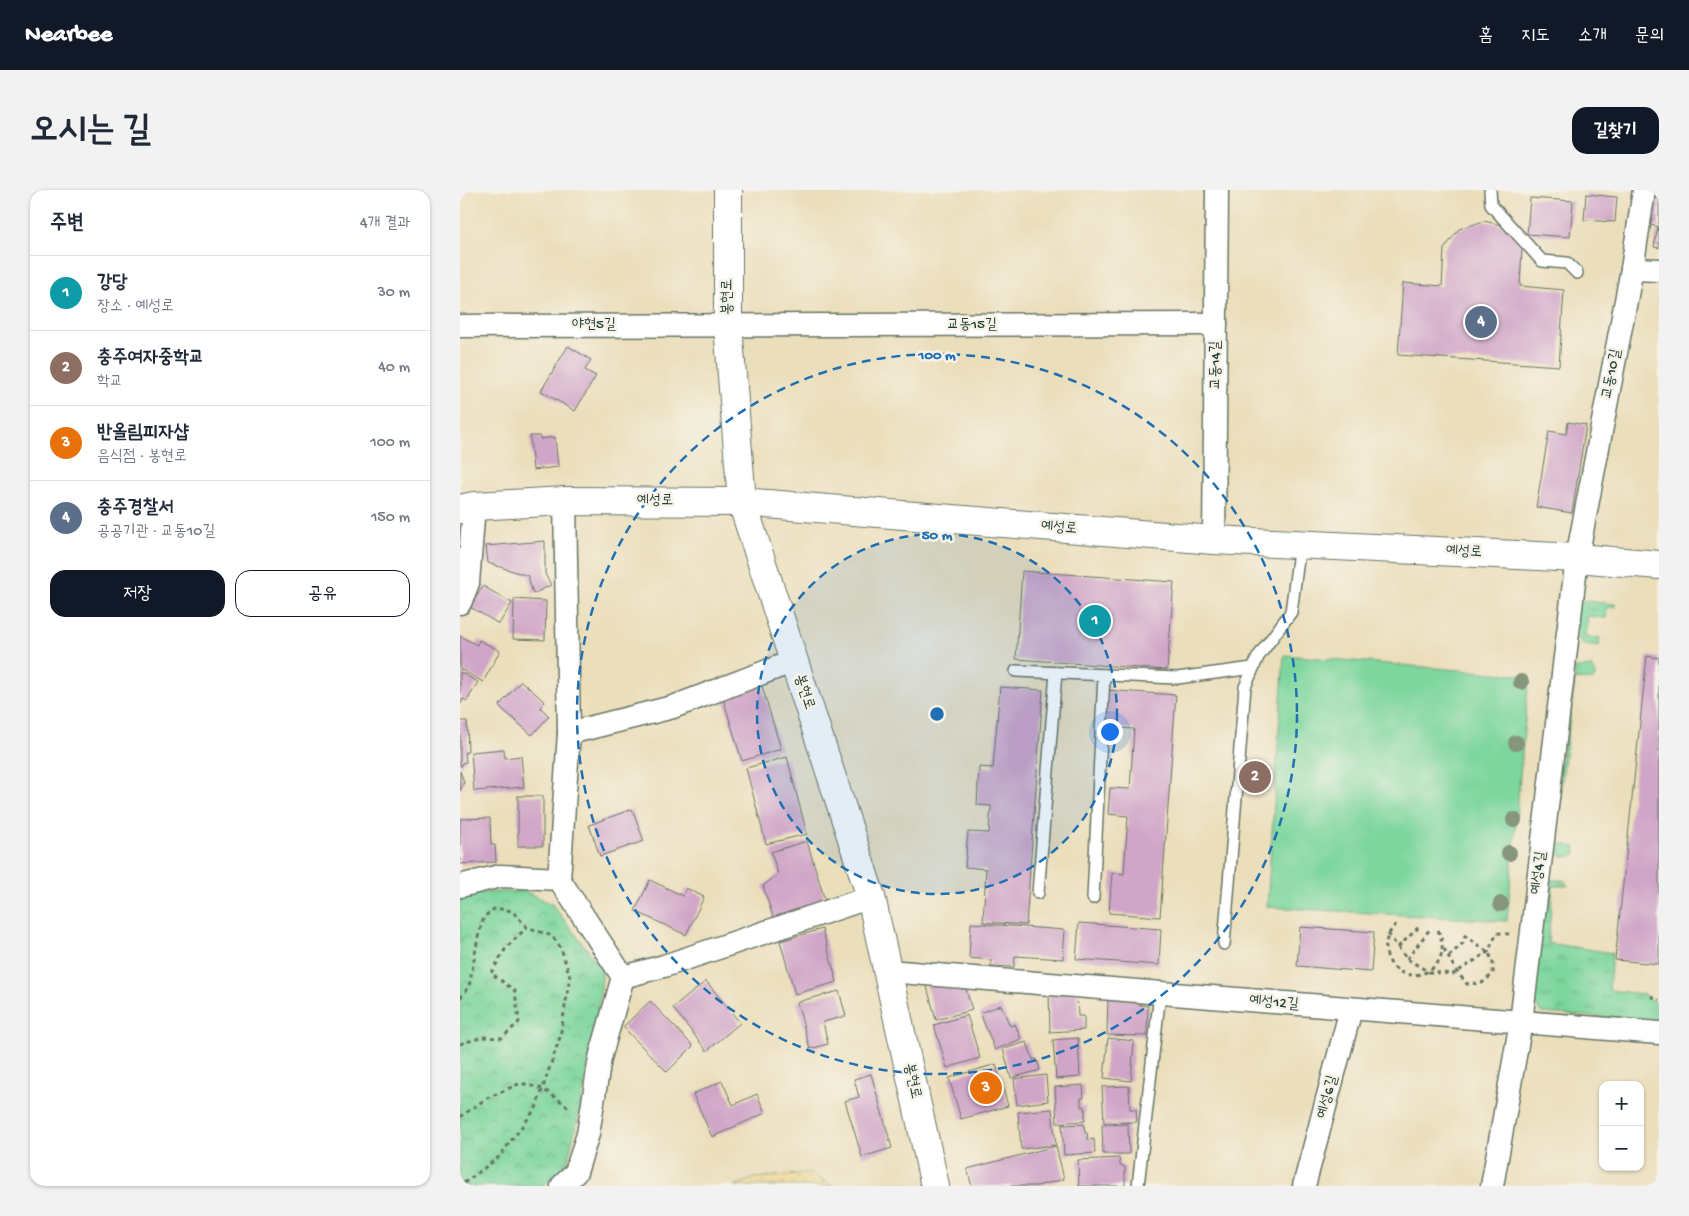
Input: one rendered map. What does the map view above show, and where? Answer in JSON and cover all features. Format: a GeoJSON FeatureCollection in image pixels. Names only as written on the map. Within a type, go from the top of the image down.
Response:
{"type":"FeatureCollection","features":[{"type":"Feature","properties":{"kind":"street","name":"봉현로"},"geometry":{"type":"LineString","coordinates":[[728,190],[728,325],[742,502],[871,897],[935,1186]]}},
{"type":"Feature","properties":{"kind":"street","name":"교동14길"},"geometry":{"type":"LineString","coordinates":[[1214,540],[1217,190]]}},
{"type":"Feature","properties":{"kind":"street","name":"교동10길"},"geometry":{"type":"LineString","coordinates":[[1577,558],[1632,269],[1644,190]]}},
{"type":"Feature","properties":{"kind":"street"},"geometry":{"type":"LineString","coordinates":[[1632,269],[1659,270]]}},
{"type":"Feature","properties":{"kind":"street","name":"교동15길"},"geometry":{"type":"LineString","coordinates":[[728,325],[1216,324]]}},
{"type":"Feature","properties":{"kind":"street","name":"야현5길"},"geometry":{"type":"LineString","coordinates":[[460,326],[728,325]]}},
{"type":"Feature","properties":{"kind":"street"},"geometry":{"type":"LineString","coordinates":[[565,501],[570,732],[559,879],[624,977]]}},
{"type":"Feature","properties":{"kind":"street","name":"예성로"},"geometry":{"type":"LineString","coordinates":[[467,508],[565,501],[742,502],[1214,540],[1577,558],[1659,565]]}},
{"type":"Feature","properties":{"kind":"street"},"geometry":{"type":"LineString","coordinates":[[460,603],[468,583],[467,508]]}},
{"type":"Feature","properties":{"kind":"street","name":"예성4길"},"geometry":{"type":"LineString","coordinates":[[1492,1186],[1521,1022],[1577,558]]}},
{"type":"Feature","properties":{"kind":"street"},"geometry":{"type":"LineString","coordinates":[[570,732],[673,707],[794,660]]}},
{"type":"Feature","properties":{"kind":"street"},"geometry":{"type":"LineString","coordinates":[[460,886],[500,876],[559,879]]}},
{"type":"Feature","properties":{"kind":"street"},"geometry":{"type":"LineString","coordinates":[[624,977],[664,966],[871,897]]}},
{"type":"Feature","properties":{"kind":"street","name":"예성12길"},"geometry":{"type":"LineString","coordinates":[[888,971],[1659,1034]]}},
{"type":"Feature","properties":{"kind":"street"},"geometry":{"type":"LineString","coordinates":[[562,1186],[576,1172],[588,1134],[600,1058],[624,977]]}},
{"type":"Feature","properties":{"kind":"street","name":"예성6길"},"geometry":{"type":"LineString","coordinates":[[1304,1186],[1351,1009]]}},
{"type":"Feature","properties":{"kind":"lane"},"geometry":{"type":"LineString","coordinates":[[1490,190],[1491,205],[1542,261],[1566,263],[1577,273]]}},
{"type":"Feature","properties":{"kind":"lane"},"geometry":{"type":"LineString","coordinates":[[1224,944],[1245,687],[1258,657],[1292,612],[1300,544]]}},
{"type":"Feature","properties":{"kind":"lane"},"geometry":{"type":"LineString","coordinates":[[1016,671],[1176,678],[1253,668]]}},
{"type":"Feature","properties":{"kind":"lane"},"geometry":{"type":"LineString","coordinates":[[1038,893],[1056,673]]}},
{"type":"Feature","properties":{"kind":"lane"},"geometry":{"type":"LineString","coordinates":[[1093,898],[1104,675]]}},
{"type":"Feature","properties":{"kind":"lane"},"geometry":{"type":"LineString","coordinates":[[1138,1186],[1160,993]]}},
{"type":"Feature","properties":{"kind":"path"},"geometry":{"type":"LineString","coordinates":[[460,998],[469,987],[478,937],[484,917],[495,908],[512,911],[527,927],[552,936],[561,948],[570,977],[560,1037],[536,1108],[499,1157],[460,1186]]}},
{"type":"Feature","properties":{"kind":"path"},"geometry":{"type":"LineString","coordinates":[[1396,924],[1388,934],[1386,950],[1388,959],[1394,967],[1410,975],[1420,975],[1429,972],[1441,958],[1442,938],[1438,930]]}},
{"type":"Feature","properties":{"kind":"path"},"geometry":{"type":"LineString","coordinates":[[460,1044],[483,1037],[502,1038],[519,1022],[515,991],[491,973],[506,948],[527,927]]}},
{"type":"Feature","properties":{"kind":"path"},"geometry":{"type":"LineString","coordinates":[[1398,947],[1420,927]]}},
{"type":"Feature","properties":{"kind":"path"},"geometry":{"type":"LineString","coordinates":[[1407,959],[1430,929]]}},
{"type":"Feature","properties":{"kind":"path"},"geometry":{"type":"LineString","coordinates":[[1443,948],[1457,972],[1467,984],[1482,983],[1493,974],[1493,961],[1488,952],[1460,933]]}},
{"type":"Feature","properties":{"kind":"path"},"geometry":{"type":"LineString","coordinates":[[1388,934],[1407,959],[1429,972],[1454,974],[1488,952],[1496,934],[1531,936]]}},
{"type":"Feature","properties":{"kind":"path"},"geometry":{"type":"LineString","coordinates":[[1449,956],[1463,943],[1465,936]]}},
{"type":"Feature","properties":{"kind":"path"},"geometry":{"type":"LineString","coordinates":[[1651,996],[1659,1000]]}},
{"type":"Feature","properties":{"kind":"path"},"geometry":{"type":"LineString","coordinates":[[460,1117],[487,1098],[521,1083],[543,1089],[564,1104],[588,1134]]}},
{"type":"Feature","properties":{"kind":"green space"},"geometry":{"type":"Polygon","coordinates":[[[1576,600],[1615,604],[1615,607],[1607,607],[1606,618],[1588,616],[1585,637],[1600,638],[1599,647],[1584,645],[1578,641],[1576,600]]]}},
{"type":"Feature","properties":{"kind":"green space"},"geometry":{"type":"Polygon","coordinates":[[[1284,655],[1529,676],[1507,921],[1267,907],[1284,655]]]}},
{"type":"Feature","properties":{"kind":"green space"},"geometry":{"type":"Polygon","coordinates":[[[1592,667],[1595,672],[1593,680],[1575,679],[1554,843],[1576,848],[1576,853],[1565,856],[1557,854],[1548,845],[1575,668],[1592,667]]]}},
{"type":"Feature","properties":{"kind":"green space"},"geometry":{"type":"Polygon","coordinates":[[[1546,880],[1564,880],[1568,886],[1553,886],[1548,943],[1612,953],[1609,990],[1643,994],[1659,1005],[1659,1021],[1541,1013],[1531,997],[1546,880]]]}},
{"type":"Feature","properties":{"kind":"green space"},"geometry":{"type":"Polygon","coordinates":[[[524,891],[552,904],[603,970],[597,1017],[580,1110],[567,1163],[544,1186],[460,1186],[460,898],[474,893],[524,891]]]}},
{"type":"Feature","properties":{"kind":"sand"},"geometry":{"type":"Polygon","coordinates":[[[808,1173],[833,1186],[734,1186],[755,1178],[808,1173]]]}},
{"type":"Feature","properties":{"kind":"building"},"geometry":{"type":"Polygon","coordinates":[[[1586,194],[1617,197],[1615,222],[1584,220],[1586,194]]]}},
{"type":"Feature","properties":{"kind":"building"},"geometry":{"type":"Polygon","coordinates":[[[1649,197],[1659,198],[1659,227],[1644,224],[1649,197]]]}},
{"type":"Feature","properties":{"kind":"building"},"geometry":{"type":"Polygon","coordinates":[[[1530,198],[1573,201],[1570,237],[1527,234],[1530,198]]]}},
{"type":"Feature","properties":{"kind":"building"},"geometry":{"type":"Polygon","coordinates":[[[1484,221],[1506,226],[1522,247],[1520,286],[1564,290],[1559,366],[1398,355],[1403,283],[1442,286],[1444,249],[1459,229],[1484,221]]]}},
{"type":"Feature","properties":{"kind":"building"},"geometry":{"type":"Polygon","coordinates":[[[1659,227],[1659,248],[1654,247],[1659,227]]]}},
{"type":"Feature","properties":{"kind":"building"},"geometry":{"type":"Polygon","coordinates":[[[568,346],[591,360],[585,370],[596,376],[575,411],[541,391],[568,346]]]}},
{"type":"Feature","properties":{"kind":"building"},"geometry":{"type":"Polygon","coordinates":[[[1568,422],[1586,425],[1572,513],[1536,507],[1549,431],[1566,434],[1568,422]]]}},
{"type":"Feature","properties":{"kind":"building"},"geometry":{"type":"Polygon","coordinates":[[[530,436],[540,436],[540,439],[555,437],[558,467],[533,470],[530,436]]]}},
{"type":"Feature","properties":{"kind":"building"},"geometry":{"type":"Polygon","coordinates":[[[545,541],[545,574],[551,585],[533,594],[528,576],[488,563],[486,546],[545,541]]]}},
{"type":"Feature","properties":{"kind":"building"},"geometry":{"type":"Polygon","coordinates":[[[1022,571],[1174,582],[1167,670],[1016,659],[1022,571]]]}},
{"type":"Feature","properties":{"kind":"building"},"geometry":{"type":"Polygon","coordinates":[[[483,586],[512,603],[499,624],[470,607],[483,586]]]}},
{"type":"Feature","properties":{"kind":"building"},"geometry":{"type":"Polygon","coordinates":[[[514,599],[546,601],[545,640],[513,639],[514,599]]]}},
{"type":"Feature","properties":{"kind":"building"},"geometry":{"type":"Polygon","coordinates":[[[460,636],[477,645],[479,640],[500,651],[483,682],[460,669],[460,636]]]}},
{"type":"Feature","properties":{"kind":"building"},"geometry":{"type":"Polygon","coordinates":[[[1647,656],[1659,658],[1659,964],[1615,960],[1647,656]]]}},
{"type":"Feature","properties":{"kind":"building"},"geometry":{"type":"Polygon","coordinates":[[[460,672],[478,682],[467,701],[463,699],[460,705],[460,672]]]}},
{"type":"Feature","properties":{"kind":"building"},"geometry":{"type":"Polygon","coordinates":[[[521,681],[545,702],[540,707],[549,716],[532,735],[499,706],[521,681]]]}},
{"type":"Feature","properties":{"kind":"building"},"geometry":{"type":"Polygon","coordinates":[[[761,683],[781,749],[742,761],[722,695],[761,683]]]}},
{"type":"Feature","properties":{"kind":"building"},"geometry":{"type":"Polygon","coordinates":[[[1000,687],[1043,690],[1026,925],[983,922],[986,869],[965,867],[968,832],[989,833],[991,806],[977,805],[979,767],[993,768],[1000,687]]]}},
{"type":"Feature","properties":{"kind":"building"},"geometry":{"type":"Polygon","coordinates":[[[1105,690],[1176,695],[1160,917],[1109,913],[1112,873],[1124,874],[1128,816],[1108,814],[1110,788],[1130,789],[1134,729],[1103,727],[1105,690]]]}},
{"type":"Feature","properties":{"kind":"building"},"geometry":{"type":"Polygon","coordinates":[[[460,721],[467,721],[468,752],[465,752],[466,762],[462,763],[462,766],[460,766],[460,721]]]}},
{"type":"Feature","properties":{"kind":"building"},"geometry":{"type":"Polygon","coordinates":[[[504,749],[505,758],[521,756],[524,787],[474,791],[471,752],[504,749]]]}},
{"type":"Feature","properties":{"kind":"building"},"geometry":{"type":"Polygon","coordinates":[[[787,757],[807,834],[766,844],[746,768],[787,757]]]}},
{"type":"Feature","properties":{"kind":"building"},"geometry":{"type":"Polygon","coordinates":[[[460,771],[464,782],[460,791],[460,771]]]}},
{"type":"Feature","properties":{"kind":"building"},"geometry":{"type":"Polygon","coordinates":[[[518,796],[543,796],[543,846],[518,846],[518,796]]]}},
{"type":"Feature","properties":{"kind":"building"},"geometry":{"type":"Polygon","coordinates":[[[632,809],[644,841],[600,856],[589,825],[632,809]]]}},
{"type":"Feature","properties":{"kind":"building"},"geometry":{"type":"Polygon","coordinates":[[[490,818],[491,845],[495,845],[496,862],[460,864],[460,819],[490,818]]]}},
{"type":"Feature","properties":{"kind":"building"},"geometry":{"type":"Polygon","coordinates":[[[807,841],[826,904],[774,920],[763,886],[778,874],[771,852],[807,841]]]}},
{"type":"Feature","properties":{"kind":"building"},"geometry":{"type":"Polygon","coordinates":[[[650,880],[683,896],[686,888],[704,897],[686,935],[635,911],[650,880]]]}},
{"type":"Feature","properties":{"kind":"building"},"geometry":{"type":"Polygon","coordinates":[[[971,923],[1065,930],[1063,959],[1015,956],[1014,967],[991,966],[991,960],[969,958],[971,923]]]}},
{"type":"Feature","properties":{"kind":"building"},"geometry":{"type":"Polygon","coordinates":[[[1079,923],[1161,929],[1159,965],[1076,959],[1079,923]]]}},
{"type":"Feature","properties":{"kind":"building"},"geometry":{"type":"Polygon","coordinates":[[[1300,927],[1374,932],[1371,972],[1297,966],[1300,927]]]}},
{"type":"Feature","properties":{"kind":"building"},"geometry":{"type":"Polygon","coordinates":[[[822,929],[837,982],[795,994],[780,941],[822,929]]]}},
{"type":"Feature","properties":{"kind":"building"},"geometry":{"type":"Polygon","coordinates":[[[925,979],[964,982],[972,1010],[936,1020],[925,979]]]}},
{"type":"Feature","properties":{"kind":"building"},"geometry":{"type":"Polygon","coordinates":[[[706,981],[740,1023],[707,1051],[673,1008],[706,981]]]}},
{"type":"Feature","properties":{"kind":"building"},"geometry":{"type":"Polygon","coordinates":[[[839,991],[846,1016],[823,1022],[828,1044],[810,1049],[797,1002],[839,991]]]}},
{"type":"Feature","properties":{"kind":"building"},"geometry":{"type":"Polygon","coordinates":[[[1077,991],[1078,1016],[1084,1016],[1084,1030],[1050,1032],[1049,992],[1077,991]]]}},
{"type":"Feature","properties":{"kind":"building"},"geometry":{"type":"Polygon","coordinates":[[[1108,995],[1140,996],[1140,1005],[1148,1006],[1147,1036],[1107,1035],[1108,995]]]}},
{"type":"Feature","properties":{"kind":"building"},"geometry":{"type":"Polygon","coordinates":[[[650,1001],[693,1046],[667,1072],[623,1027],[650,1001]]]}},
{"type":"Feature","properties":{"kind":"building"},"geometry":{"type":"Polygon","coordinates":[[[1001,1005],[1010,1026],[1015,1024],[1021,1039],[995,1050],[980,1013],[1001,1005]]]}},
{"type":"Feature","properties":{"kind":"building"},"geometry":{"type":"Polygon","coordinates":[[[967,1015],[980,1058],[947,1068],[934,1025],[967,1015]]]}},
{"type":"Feature","properties":{"kind":"building"},"geometry":{"type":"Polygon","coordinates":[[[1078,1038],[1080,1077],[1056,1079],[1053,1040],[1078,1038]]]}},
{"type":"Feature","properties":{"kind":"building"},"geometry":{"type":"Polygon","coordinates":[[[1108,1038],[1134,1041],[1131,1081],[1104,1078],[1108,1038]]]}},
{"type":"Feature","properties":{"kind":"building"},"geometry":{"type":"Polygon","coordinates":[[[1027,1042],[1033,1060],[1037,1059],[1040,1070],[1011,1078],[1003,1049],[1027,1042]]]}},
{"type":"Feature","properties":{"kind":"building"},"geometry":{"type":"Polygon","coordinates":[[[996,1064],[1008,1106],[961,1119],[949,1078],[996,1064]]]}},
{"type":"Feature","properties":{"kind":"building"},"geometry":{"type":"Polygon","coordinates":[[[871,1074],[892,1148],[862,1157],[845,1101],[859,1097],[854,1079],[871,1074]]]}},
{"type":"Feature","properties":{"kind":"building"},"geometry":{"type":"Polygon","coordinates":[[[1046,1075],[1048,1101],[1017,1105],[1014,1079],[1046,1075]]]}},
{"type":"Feature","properties":{"kind":"building"},"geometry":{"type":"Polygon","coordinates":[[[722,1081],[733,1105],[757,1094],[765,1113],[712,1137],[693,1094],[722,1081]]]}},
{"type":"Feature","properties":{"kind":"building"},"geometry":{"type":"Polygon","coordinates":[[[1083,1085],[1084,1098],[1081,1098],[1081,1107],[1085,1106],[1085,1121],[1057,1123],[1055,1087],[1083,1085]]]}},
{"type":"Feature","properties":{"kind":"building"},"geometry":{"type":"Polygon","coordinates":[[[1129,1086],[1130,1109],[1136,1109],[1137,1122],[1104,1123],[1102,1087],[1129,1086]]]}},
{"type":"Feature","properties":{"kind":"building"},"geometry":{"type":"Polygon","coordinates":[[[1052,1109],[1056,1145],[1021,1149],[1018,1112],[1052,1109]]]}},
{"type":"Feature","properties":{"kind":"building"},"geometry":{"type":"Polygon","coordinates":[[[1084,1124],[1088,1140],[1094,1139],[1095,1153],[1064,1155],[1062,1125],[1084,1124]]]}},
{"type":"Feature","properties":{"kind":"building"},"geometry":{"type":"Polygon","coordinates":[[[1128,1124],[1129,1154],[1103,1154],[1102,1125],[1128,1124]]]}},
{"type":"Feature","properties":{"kind":"building"},"geometry":{"type":"Polygon","coordinates":[[[1056,1146],[1064,1179],[1037,1186],[972,1186],[967,1169],[1056,1146]]]}},
{"type":"Feature","properties":{"kind":"building"},"geometry":{"type":"Polygon","coordinates":[[[1119,1158],[1120,1165],[1125,1167],[1125,1186],[1079,1186],[1078,1160],[1119,1158]]]}},
{"type":"Feature","properties":{"kind":"place","name":"충주경찰서"},"geometry":{"type":"Point","coordinates":[1481,322]}},
{"type":"Feature","properties":{"kind":"place","name":"강당"},"geometry":{"type":"Point","coordinates":[1095,621]}},
{"type":"Feature","properties":{"kind":"place","name":"충주여자중학교"},"geometry":{"type":"Point","coordinates":[1255,777]}},
{"type":"Feature","properties":{"kind":"place","name":"반올림피자샵"},"geometry":{"type":"Point","coordinates":[986,1088]}}]}
